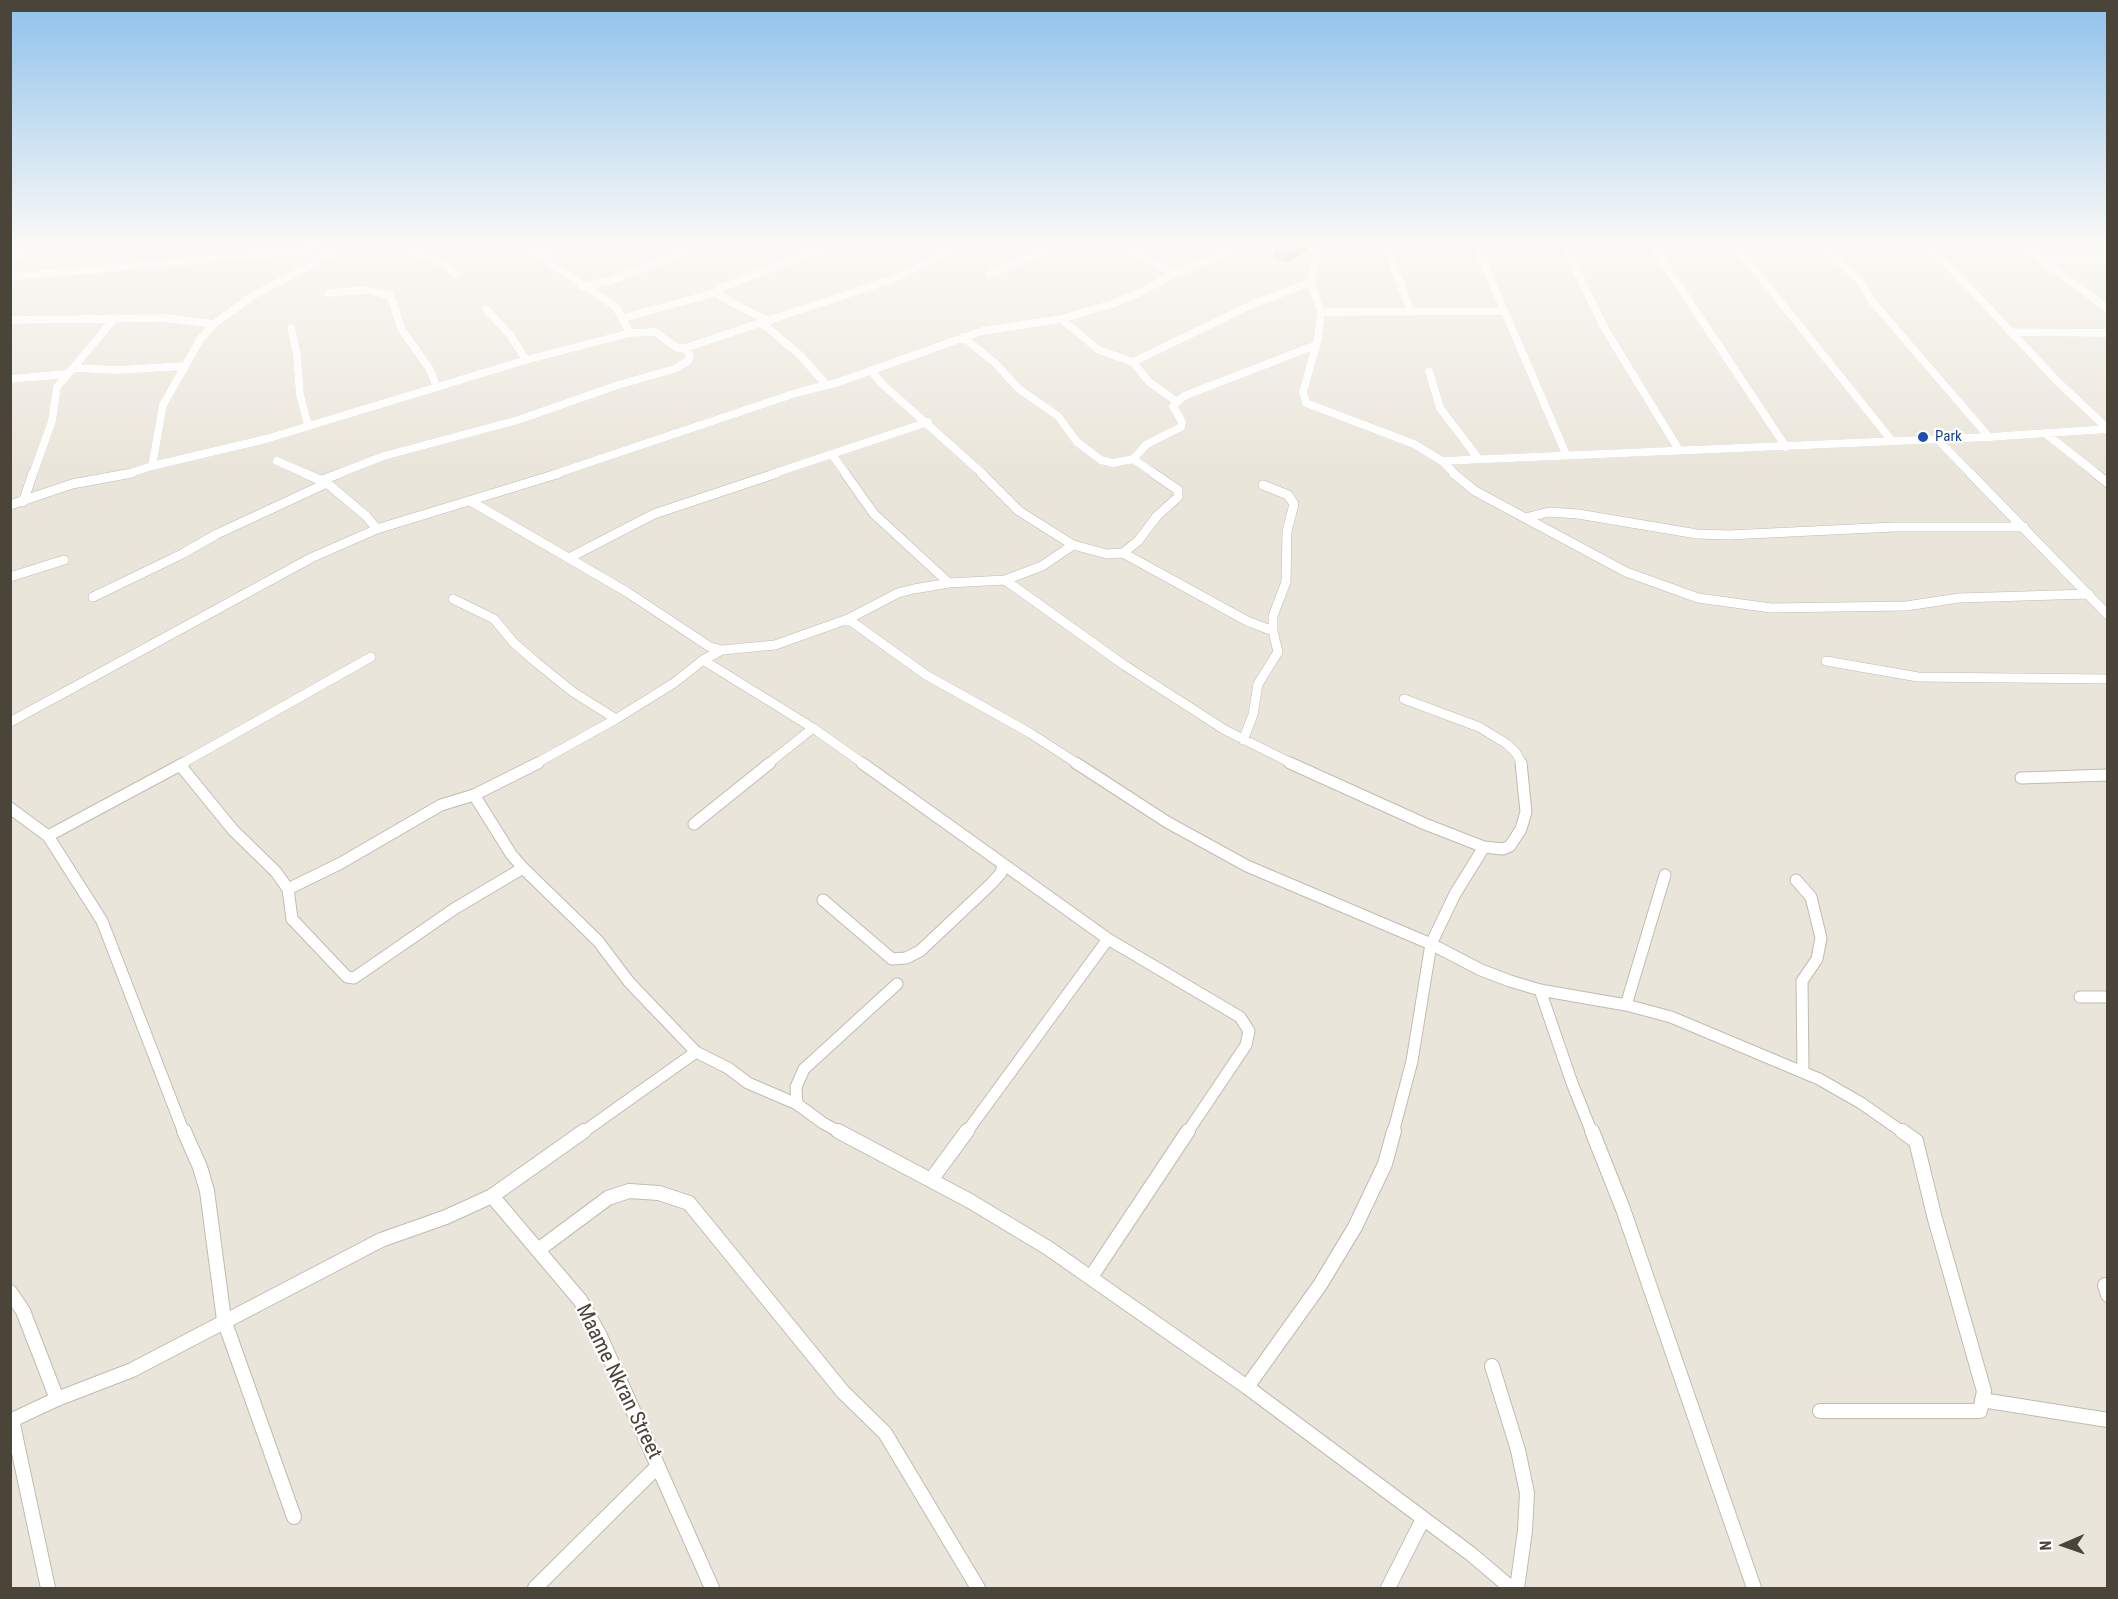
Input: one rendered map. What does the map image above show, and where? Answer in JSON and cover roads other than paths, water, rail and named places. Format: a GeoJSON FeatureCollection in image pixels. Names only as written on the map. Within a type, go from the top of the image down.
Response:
{"type":"FeatureCollection","features":[{"type":"Feature","properties":{"kind":"street"},"geometry":{"type":"LineString","coordinates":[[10,320],[30,320]]}},
{"type":"Feature","properties":{"kind":"street"},"geometry":{"type":"LineString","coordinates":[[23,502],[52,421],[57,387],[114,320]]}},
{"type":"Feature","properties":{"kind":"street"},"geometry":{"type":"LineString","coordinates":[[178,320],[214,324]]}},
{"type":"Feature","properties":{"kind":"street"},"geometry":{"type":"LineString","coordinates":[[152,466],[163,405],[193,348],[220,320]]}},
{"type":"Feature","properties":{"kind":"street"},"geometry":{"type":"LineString","coordinates":[[398,320],[402,330],[429,368],[437,387]]}},
{"type":"Feature","properties":{"kind":"street"},"geometry":{"type":"LineString","coordinates":[[496,320],[510,335],[526,360]]}},
{"type":"Feature","properties":{"kind":"street"},"geometry":{"type":"LineString","coordinates":[[624,320],[630,333]]}},
{"type":"Feature","properties":{"kind":"street"},"geometry":{"type":"LineString","coordinates":[[762,320],[801,356],[823,381],[823,385]]}},
{"type":"Feature","properties":{"kind":"street"},"geometry":{"type":"LineString","coordinates":[[10,505],[72,484],[125,475],[152,466],[266,439],[526,360],[630,333],[655,332],[677,348],[685,348],[773,320]]}},
{"type":"Feature","properties":{"kind":"street"},"geometry":{"type":"LineString","coordinates":[[10,722],[311,558],[377,529],[472,502],[823,385],[836,383],[982,331],[1061,320],[1098,350],[1133,362],[1149,382],[1176,401]]}},
{"type":"Feature","properties":{"kind":"street"},"geometry":{"type":"LineString","coordinates":[[1133,362],[1221,320]]}},
{"type":"Feature","properties":{"kind":"street"},"geometry":{"type":"LineString","coordinates":[[1320,320],[1316,345],[1303,392],[1306,403],[1391,434],[1442,461],[1462,483],[1607,563],[1643,579],[1698,597],[1747,606],[1906,606],[1959,598],[2089,594]]}},
{"type":"Feature","properties":{"kind":"street"},"geometry":{"type":"LineString","coordinates":[[1507,320],[1566,454]]}},
{"type":"Feature","properties":{"kind":"street"},"geometry":{"type":"LineString","coordinates":[[1600,320],[1679,450]]}},
{"type":"Feature","properties":{"kind":"street"},"geometry":{"type":"LineString","coordinates":[[1702,320],[1786,447]]}},
{"type":"Feature","properties":{"kind":"street"},"geometry":{"type":"LineString","coordinates":[[1795,320],[1892,441]]}},
{"type":"Feature","properties":{"kind":"street"},"geometry":{"type":"LineString","coordinates":[[1888,320],[1989,438]]}},
{"type":"Feature","properties":{"kind":"street"},"geometry":{"type":"LineString","coordinates":[[1442,461],[1989,438],[2108,429],[1999,320]]}},
{"type":"Feature","properties":{"kind":"street"},"geometry":{"type":"LineString","coordinates":[[291,328],[297,355],[300,395],[308,425]]}},
{"type":"Feature","properties":{"kind":"street"},"geometry":{"type":"LineString","coordinates":[[2010,332],[2108,333]]}},
{"type":"Feature","properties":{"kind":"street"},"geometry":{"type":"LineString","coordinates":[[963,337],[1009,376],[1019,389],[1058,416],[1077,442],[1101,460],[1113,463],[1133,459],[1147,444],[1181,427],[1182,422],[1173,406],[1176,401],[1192,392],[1316,345]]}},
{"type":"Feature","properties":{"kind":"street"},"geometry":{"type":"LineString","coordinates":[[93,597],[324,481],[384,456],[518,420],[618,385],[674,369],[688,361],[690,356],[685,348]]}},
{"type":"Feature","properties":{"kind":"street"},"geometry":{"type":"LineString","coordinates":[[74,368],[117,370],[185,366]]}},
{"type":"Feature","properties":{"kind":"street"},"geometry":{"type":"LineString","coordinates":[[871,370],[881,383],[928,422],[1019,511],[1073,545],[1099,553],[1124,553],[1136,562],[1238,617],[1258,627],[1273,631]]}},
{"type":"Feature","properties":{"kind":"street"},"geometry":{"type":"LineString","coordinates":[[1429,372],[1440,408],[1478,458]]}},
{"type":"Feature","properties":{"kind":"street"},"geometry":{"type":"LineString","coordinates":[[10,379],[66,374]]}},
{"type":"Feature","properties":{"kind":"street"},"geometry":{"type":"LineString","coordinates":[[570,558],[654,514],[833,456],[928,422]]}},
{"type":"Feature","properties":{"kind":"street"},"geometry":{"type":"LineString","coordinates":[[2045,433],[2108,483]]}},
{"type":"Feature","properties":{"kind":"street"},"geometry":{"type":"LineString","coordinates":[[1937,439],[2108,615]]}},
{"type":"Feature","properties":{"kind":"street"},"geometry":{"type":"LineString","coordinates":[[833,456],[874,514],[949,583]]}},
{"type":"Feature","properties":{"kind":"street"},"geometry":{"type":"LineString","coordinates":[[1124,553],[1144,535],[1157,516],[1178,497],[1180,492],[1133,459]]}},
{"type":"Feature","properties":{"kind":"street"},"geometry":{"type":"LineString","coordinates":[[277,461],[324,481],[366,516],[377,529]]}},
{"type":"Feature","properties":{"kind":"street"},"geometry":{"type":"LineString","coordinates":[[1244,740],[1253,715],[1258,684],[1278,652],[1273,631],[1273,616],[1286,582],[1287,531],[1294,504],[1288,495],[1263,485]]}},
{"type":"Feature","properties":{"kind":"street"},"geometry":{"type":"LineString","coordinates":[[472,502],[627,592],[710,647],[722,650],[775,645],[848,620],[898,593],[949,583],[1005,580],[1042,566],[1073,545]]}},
{"type":"Feature","properties":{"kind":"street"},"geometry":{"type":"LineString","coordinates":[[1525,518],[1549,512],[1578,514],[1697,534],[1729,535],[1894,527],[2024,527]]}},
{"type":"Feature","properties":{"kind":"street"},"geometry":{"type":"LineString","coordinates":[[10,576],[64,560]]}},
{"type":"Feature","properties":{"kind":"street"},"geometry":{"type":"LineString","coordinates":[[1005,580],[1124,665],[1193,711],[1244,740],[1354,794],[1484,847],[1503,849],[1510,846],[1521,829],[1526,812],[1522,765],[1516,753],[1507,744],[1479,727],[1404,699]]}},
{"type":"Feature","properties":{"kind":"street"},"geometry":{"type":"LineString","coordinates":[[453,599],[494,619],[514,643],[537,663],[573,692],[616,719]]}},
{"type":"Feature","properties":{"kind":"street"},"geometry":{"type":"LineString","coordinates":[[848,620],[927,675],[1030,733],[1126,797],[1199,841],[1247,866],[1431,944],[1481,970],[1540,990],[1626,1005],[1671,1017],[1803,1072],[1861,1103],[1916,1141],[1935,1220],[1984,1391],[1980,1411],[1820,1411]]}},
{"type":"Feature","properties":{"kind":"street"},"geometry":{"type":"LineString","coordinates":[[288,889],[441,806],[474,795],[513,777],[616,719],[722,650]]}},
{"type":"Feature","properties":{"kind":"street"},"geometry":{"type":"LineString","coordinates":[[48,836],[180,765],[371,657]]}},
{"type":"Feature","properties":{"kind":"street"},"geometry":{"type":"LineString","coordinates":[[704,660],[813,728],[1108,939],[1240,1017],[1250,1031],[1246,1045],[1092,1277]]}},
{"type":"Feature","properties":{"kind":"street"},"geometry":{"type":"LineString","coordinates":[[1826,661],[1918,677],[2108,679]]}},
{"type":"Feature","properties":{"kind":"street"},"geometry":{"type":"LineString","coordinates":[[694,824],[813,728]]}},
{"type":"Feature","properties":{"kind":"street"},"geometry":{"type":"LineString","coordinates":[[180,765],[233,830],[276,872],[288,889],[288,908],[292,919],[347,976],[354,978],[440,918],[523,868]]}},
{"type":"Feature","properties":{"kind":"street"},"geometry":{"type":"LineString","coordinates":[[2021,778],[2108,775]]}},
{"type":"Feature","properties":{"kind":"street"},"geometry":{"type":"LineString","coordinates":[[474,795],[511,854],[523,868],[598,941],[629,982],[696,1052],[728,1068],[748,1083],[797,1104],[823,1123],[931,1180],[1048,1248],[1247,1387],[1471,1554],[1511,1588]]}},
{"type":"Feature","properties":{"kind":"street"},"geometry":{"type":"LineString","coordinates":[[10,808],[48,836],[102,921],[189,1145],[200,1167],[207,1191],[224,1320],[294,1517]]}},
{"type":"Feature","properties":{"kind":"street"},"geometry":{"type":"LineString","coordinates":[[1247,1387],[1320,1285],[1355,1227],[1385,1164],[1412,1061],[1431,944],[1455,894],[1484,847]]}},
{"type":"Feature","properties":{"kind":"street"},"geometry":{"type":"LineString","coordinates":[[823,900],[892,959],[906,958],[920,951],[991,884],[1001,873],[1002,864]]}},
{"type":"Feature","properties":{"kind":"street"},"geometry":{"type":"LineString","coordinates":[[1626,1005],[1665,875]]}},
{"type":"Feature","properties":{"kind":"street"},"geometry":{"type":"LineString","coordinates":[[1796,880],[1811,897],[1821,938],[1817,959],[1802,981],[1800,999],[1803,1072]]}},
{"type":"Feature","properties":{"kind":"street"},"geometry":{"type":"LineString","coordinates":[[931,1180],[1108,939]]}},
{"type":"Feature","properties":{"kind":"street"},"geometry":{"type":"LineString","coordinates":[[797,1104],[796,1087],[804,1069],[897,984]]}},
{"type":"Feature","properties":{"kind":"street"},"geometry":{"type":"LineString","coordinates":[[1540,990],[1572,1083],[1623,1209],[1754,1588]]}},
{"type":"Feature","properties":{"kind":"street"},"geometry":{"type":"LineString","coordinates":[[2080,997],[2108,998]]}},
{"type":"Feature","properties":{"kind":"street"},"geometry":{"type":"LineString","coordinates":[[48,1588],[11,1421],[57,1399],[111,1380],[381,1239],[446,1216],[492,1196],[696,1052]]}},
{"type":"Feature","properties":{"kind":"street"},"geometry":{"type":"LineString","coordinates":[[538,1250],[608,1198],[629,1191],[659,1193],[689,1203],[843,1392],[885,1433],[978,1588]]}},
{"type":"Feature","properties":{"kind":"street","name":"Maame Nkran Street"},"geometry":{"type":"LineString","coordinates":[[492,1196],[585,1309],[600,1336],[712,1588]]}},
{"type":"Feature","properties":{"kind":"street"},"geometry":{"type":"LineString","coordinates":[[2108,1285],[2105,1285],[2108,1294]]}},
{"type":"Feature","properties":{"kind":"street"},"geometry":{"type":"LineString","coordinates":[[10,1292],[23,1311],[57,1399]]}},
{"type":"Feature","properties":{"kind":"street"},"geometry":{"type":"LineString","coordinates":[[1492,1366],[1518,1450],[1527,1492],[1525,1531],[1517,1588]]}},
{"type":"Feature","properties":{"kind":"street"},"geometry":{"type":"LineString","coordinates":[[1982,1400],[2108,1420]]}},
{"type":"Feature","properties":{"kind":"street"},"geometry":{"type":"LineString","coordinates":[[536,1588],[658,1466]]}},
{"type":"Feature","properties":{"kind":"street"},"geometry":{"type":"LineString","coordinates":[[1388,1588],[1423,1519]]}},
{"type":"Feature","properties":{"kind":"place","name":"Park"},"geometry":{"type":"Point","coordinates":[1923,437]}}]}
